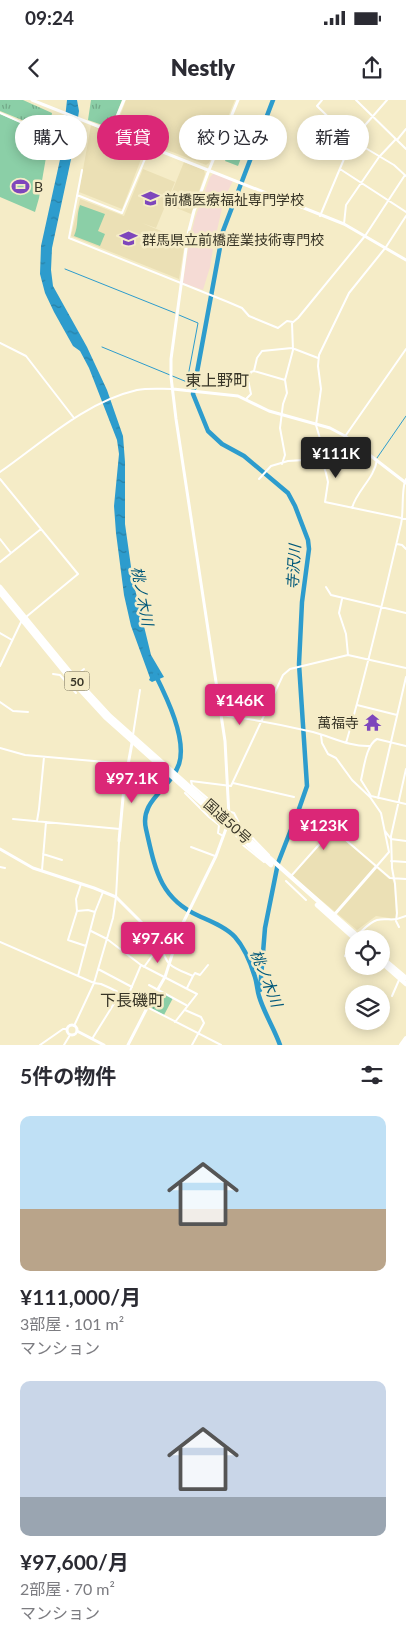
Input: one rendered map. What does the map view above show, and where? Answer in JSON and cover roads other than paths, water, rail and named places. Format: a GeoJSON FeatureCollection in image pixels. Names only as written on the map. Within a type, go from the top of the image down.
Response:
{"type":"FeatureCollection","features":[{"type":"Feature","properties":{"kind":"highway","name":"国道50号"},"geometry":{"type":"LineString","coordinates":[[0,587],[71,680],[132,740],[347,930]]}},
{"type":"Feature","properties":{"kind":"highway","name":"国道50号"},"geometry":{"type":"LineString","coordinates":[[0,593],[23,619]]}},
{"type":"Feature","properties":{"kind":"highway","name":"国道50号"},"geometry":{"type":"LineString","coordinates":[[282,873],[333,915],[348,930]]}},
{"type":"Feature","properties":{"kind":"highway"},"geometry":{"type":"LineString","coordinates":[[390,965],[406,978]]}},
{"type":"Feature","properties":{"kind":"highway"},"geometry":{"type":"LineString","coordinates":[[390,970],[406,984]]}},
{"type":"Feature","properties":{"kind":"main road"},"geometry":{"type":"LineString","coordinates":[[401,1045],[406,1038]]}},
{"type":"Feature","properties":{"kind":"street"},"geometry":{"type":"LineString","coordinates":[[32,100],[97,126]]}},
{"type":"Feature","properties":{"kind":"street"},"geometry":{"type":"LineString","coordinates":[[116,115],[124,100]]}},
{"type":"Feature","properties":{"kind":"street"},"geometry":{"type":"LineString","coordinates":[[128,1045],[165,977],[185,920],[216,856],[227,824],[229,811],[225,741],[173,389],[171,359],[191,222],[209,170],[238,100]]}},
{"type":"Feature","properties":{"kind":"street"},"geometry":{"type":"LineString","coordinates":[[322,100],[317,106],[326,115]]}},
{"type":"Feature","properties":{"kind":"street"},"geometry":{"type":"LineString","coordinates":[[356,100],[406,149]]}},
{"type":"Feature","properties":{"kind":"street"},"geometry":{"type":"LineString","coordinates":[[369,121],[387,100]]}},
{"type":"Feature","properties":{"kind":"street"},"geometry":{"type":"LineString","coordinates":[[0,113],[15,120]]}},
{"type":"Feature","properties":{"kind":"street"},"geometry":{"type":"LineString","coordinates":[[344,224],[346,205],[379,157],[406,129]]}},
{"type":"Feature","properties":{"kind":"street"},"geometry":{"type":"LineString","coordinates":[[82,170],[69,238],[242,308],[249,316],[278,328],[287,321],[292,322],[298,318],[365,236],[405,176],[394,165],[369,151]]}},
{"type":"Feature","properties":{"kind":"street"},"geometry":{"type":"LineString","coordinates":[[169,154],[320,216],[344,224],[406,260]]}},
{"type":"Feature","properties":{"kind":"street"},"geometry":{"type":"LineString","coordinates":[[77,195],[122,212],[144,160]]}},
{"type":"Feature","properties":{"kind":"street"},"geometry":{"type":"LineString","coordinates":[[320,216],[344,160]]}},
{"type":"Feature","properties":{"kind":"street"},"geometry":{"type":"LineString","coordinates":[[340,169],[406,212]]}},
{"type":"Feature","properties":{"kind":"street"},"geometry":{"type":"LineString","coordinates":[[406,216],[386,247],[349,293],[318,358],[320,389],[316,424],[321,442],[321,458],[328,482],[325,502],[406,519]]}},
{"type":"Feature","properties":{"kind":"street"},"geometry":{"type":"LineString","coordinates":[[282,464],[285,455],[280,433],[284,401],[287,393],[285,380],[293,350],[292,322]]}},
{"type":"Feature","properties":{"kind":"street"},"geometry":{"type":"LineString","coordinates":[[0,343],[26,356],[74,418]]}},
{"type":"Feature","properties":{"kind":"street"},"geometry":{"type":"LineString","coordinates":[[246,399],[251,394],[248,380],[250,372],[254,371],[257,358],[262,351],[292,348],[318,358]]}},
{"type":"Feature","properties":{"kind":"street"},"geometry":{"type":"LineString","coordinates":[[345,436],[406,349]]}},
{"type":"Feature","properties":{"kind":"street"},"geometry":{"type":"LineString","coordinates":[[254,371],[285,380]]}},
{"type":"Feature","properties":{"kind":"street"},"geometry":{"type":"LineString","coordinates":[[0,472],[74,418],[94,407],[138,390],[173,389],[234,395],[260,407],[330,428],[345,436],[405,481],[402,519],[397,544],[369,660],[346,743]]}},
{"type":"Feature","properties":{"kind":"street"},"geometry":{"type":"LineString","coordinates":[[259,478],[268,468],[288,461],[321,458]]}},
{"type":"Feature","properties":{"kind":"street"},"geometry":{"type":"LineString","coordinates":[[352,508],[354,498],[373,472],[377,460]]}},
{"type":"Feature","properties":{"kind":"street"},"geometry":{"type":"LineString","coordinates":[[0,479],[78,574],[23,619],[0,666]]}},
{"type":"Feature","properties":{"kind":"street"},"geometry":{"type":"LineString","coordinates":[[0,562],[41,529]]}},
{"type":"Feature","properties":{"kind":"street"},"geometry":{"type":"LineString","coordinates":[[0,540],[11,553]]}},
{"type":"Feature","properties":{"kind":"street"},"geometry":{"type":"LineString","coordinates":[[397,544],[402,545],[406,549]]}},
{"type":"Feature","properties":{"kind":"street"},"geometry":{"type":"LineString","coordinates":[[326,587],[330,595],[406,613]]}},
{"type":"Feature","properties":{"kind":"street"},"geometry":{"type":"LineString","coordinates":[[342,598],[339,613],[346,634],[348,655]]}},
{"type":"Feature","properties":{"kind":"street"},"geometry":{"type":"LineString","coordinates":[[0,633],[12,640]]}},
{"type":"Feature","properties":{"kind":"street"},"geometry":{"type":"LineString","coordinates":[[229,786],[284,674],[304,665],[348,655],[406,668]]}},
{"type":"Feature","properties":{"kind":"street"},"geometry":{"type":"LineString","coordinates":[[71,680],[84,669]]}},
{"type":"Feature","properties":{"kind":"street"},"geometry":{"type":"LineString","coordinates":[[53,674],[71,680],[76,693]]}},
{"type":"Feature","properties":{"kind":"street"},"geometry":{"type":"LineString","coordinates":[[378,798],[406,677]]}},
{"type":"Feature","properties":{"kind":"street"},"geometry":{"type":"LineString","coordinates":[[104,1045],[76,1031],[74,1026],[94,983],[113,918],[120,829],[140,690]]}},
{"type":"Feature","properties":{"kind":"street"},"geometry":{"type":"LineString","coordinates":[[0,702],[13,710],[28,712]]}},
{"type":"Feature","properties":{"kind":"street"},"geometry":{"type":"LineString","coordinates":[[357,704],[397,715]]}},
{"type":"Feature","properties":{"kind":"street"},"geometry":{"type":"LineString","coordinates":[[221,715],[262,720],[308,731],[346,743],[370,746]]}},
{"type":"Feature","properties":{"kind":"street"},"geometry":{"type":"LineString","coordinates":[[321,735],[322,743],[328,754],[336,758],[352,780],[371,797],[406,804]]}},
{"type":"Feature","properties":{"kind":"street"},"geometry":{"type":"LineString","coordinates":[[333,915],[389,852],[381,813],[361,780],[370,746],[377,740],[406,746]]}},
{"type":"Feature","properties":{"kind":"street"},"geometry":{"type":"LineString","coordinates":[[0,748],[25,755],[128,764]]}},
{"type":"Feature","properties":{"kind":"street"},"geometry":{"type":"LineString","coordinates":[[36,821],[44,757]]}},
{"type":"Feature","properties":{"kind":"street"},"geometry":{"type":"LineString","coordinates":[[399,927],[396,921],[391,839],[406,769]]}},
{"type":"Feature","properties":{"kind":"street"},"geometry":{"type":"LineString","coordinates":[[229,786],[191,782],[192,785],[219,808],[235,814],[240,825],[270,856]]}},
{"type":"Feature","properties":{"kind":"street"},"geometry":{"type":"LineString","coordinates":[[232,783],[294,797]]}},
{"type":"Feature","properties":{"kind":"street"},"geometry":{"type":"LineString","coordinates":[[185,793],[209,817],[220,825],[218,833],[223,836]]}},
{"type":"Feature","properties":{"kind":"street"},"geometry":{"type":"LineString","coordinates":[[13,819],[120,829]]}},
{"type":"Feature","properties":{"kind":"street"},"geometry":{"type":"LineString","coordinates":[[41,871],[46,822]]}},
{"type":"Feature","properties":{"kind":"street"},"geometry":{"type":"LineString","coordinates":[[292,875],[333,829],[390,878],[406,878]]}},
{"type":"Feature","properties":{"kind":"street"},"geometry":{"type":"LineString","coordinates":[[384,830],[391,839],[406,841]]}},
{"type":"Feature","properties":{"kind":"street"},"geometry":{"type":"LineString","coordinates":[[243,845],[264,862]]}},
{"type":"Feature","properties":{"kind":"street"},"geometry":{"type":"LineString","coordinates":[[191,847],[216,856]]}},
{"type":"Feature","properties":{"kind":"street"},"geometry":{"type":"LineString","coordinates":[[0,849],[33,868],[116,898],[141,923],[150,929],[177,940]]}},
{"type":"Feature","properties":{"kind":"street"},"geometry":{"type":"LineString","coordinates":[[43,854],[62,860]]}},
{"type":"Feature","properties":{"kind":"street"},"geometry":{"type":"LineString","coordinates":[[391,861],[406,862]]}},
{"type":"Feature","properties":{"kind":"street"},"geometry":{"type":"LineString","coordinates":[[0,867],[4,868]]}},
{"type":"Feature","properties":{"kind":"street"},"geometry":{"type":"LineString","coordinates":[[286,881],[306,900]]}},
{"type":"Feature","properties":{"kind":"street"},"geometry":{"type":"LineString","coordinates":[[81,884],[76,899],[77,911],[68,940],[86,946]]}},
{"type":"Feature","properties":{"kind":"street"},"geometry":{"type":"LineString","coordinates":[[78,976],[95,912],[103,892]]}},
{"type":"Feature","properties":{"kind":"street"},"geometry":{"type":"LineString","coordinates":[[77,911],[88,910],[95,912]]}},
{"type":"Feature","properties":{"kind":"street"},"geometry":{"type":"LineString","coordinates":[[364,930],[375,920],[396,921],[406,916]]}},
{"type":"Feature","properties":{"kind":"street"},"geometry":{"type":"LineString","coordinates":[[126,953],[150,929]]}},
{"type":"Feature","properties":{"kind":"street"},"geometry":{"type":"LineString","coordinates":[[91,931],[107,939],[144,967],[197,994],[175,1022]]}},
{"type":"Feature","properties":{"kind":"street"},"geometry":{"type":"LineString","coordinates":[[144,967],[157,949],[161,934]]}},
{"type":"Feature","properties":{"kind":"street"},"geometry":{"type":"LineString","coordinates":[[0,942],[100,984],[221,1045]]}},
{"type":"Feature","properties":{"kind":"street"},"geometry":{"type":"LineString","coordinates":[[158,944],[162,946],[165,959],[170,965],[193,976]]}},
{"type":"Feature","properties":{"kind":"street"},"geometry":{"type":"LineString","coordinates":[[128,998],[141,965]]}},
{"type":"Feature","properties":{"kind":"street"},"geometry":{"type":"LineString","coordinates":[[187,988],[195,973],[200,975],[208,965]]}},
{"type":"Feature","properties":{"kind":"street"},"geometry":{"type":"LineString","coordinates":[[98,969],[132,987]]}},
{"type":"Feature","properties":{"kind":"street"},"geometry":{"type":"LineString","coordinates":[[392,996],[400,978]]}},
{"type":"Feature","properties":{"kind":"street"},"geometry":{"type":"LineString","coordinates":[[149,985],[180,1000],[186,1006]]}},
{"type":"Feature","properties":{"kind":"street"},"geometry":{"type":"LineString","coordinates":[[92,1039],[120,994]]}},
{"type":"Feature","properties":{"kind":"street"},"geometry":{"type":"LineString","coordinates":[[184,1009],[200,1017],[204,1023],[192,1045]]}},
{"type":"Feature","properties":{"kind":"street"},"geometry":{"type":"LineString","coordinates":[[40,1045],[63,1029],[67,1029],[70,1025],[74,1026]]}},
{"type":"Feature","properties":{"kind":"street"},"geometry":{"type":"LineString","coordinates":[[67,1029],[70,1034]]}},
{"type":"Feature","properties":{"kind":"street"},"geometry":{"type":"LineString","coordinates":[[64,1045],[70,1034],[73,1035],[76,1031]]}},
{"type":"Feature","properties":{"kind":"water"},"geometry":{"type":"Polygon","coordinates":[[[67,100],[77,100],[78,115],[65,115],[67,100]]]}},
{"type":"Feature","properties":{"kind":"water"},"geometry":{"type":"Polygon","coordinates":[[[60,160],[71,160],[52,248],[51,270],[53,286],[87,347],[107,390],[123,436],[125,524],[133,581],[151,655],[164,677],[152,682],[149,680],[150,678],[131,626],[124,595],[114,506],[119,454],[117,440],[89,368],[80,351],[73,346],[45,293],[40,274],[41,246],[60,160]]]}},
{"type":"Feature","properties":{"kind":"waterway","name":"寺沢川"},"geometry":{"type":"LineString","coordinates":[[260,990],[265,928],[278,863],[307,786],[299,664],[302,602],[309,549],[308,540],[288,493],[244,456],[222,444],[208,431],[193,394],[223,231],[273,100]]}},
{"type":"Feature","properties":{"kind":"waterway"},"geometry":{"type":"LineString","coordinates":[[65,269],[175,313]]}},
{"type":"Feature","properties":{"kind":"waterway"},"geometry":{"type":"LineString","coordinates":[[179,315],[198,323],[186,387]]}},
{"type":"Feature","properties":{"kind":"waterway"},"geometry":{"type":"LineString","coordinates":[[102,347],[187,382]]}},
{"type":"Feature","properties":{"kind":"waterway"},"geometry":{"type":"LineString","coordinates":[[377,458],[406,416]]}},
{"type":"Feature","properties":{"kind":"waterway","name":"桃ノ木川"},"geometry":{"type":"LineString","coordinates":[[155,674],[178,731],[181,754],[175,773],[151,802],[145,819],[156,869],[167,891],[175,900],[186,909],[227,930],[238,941],[249,961],[256,979],[258,994],[280,1045]]}},
{"type":"Feature","properties":{"kind":"place","name":"B"},"geometry":{"type":"Point","coordinates":[20,186]}},
{"type":"Feature","properties":{"kind":"place","name":"前橋医療福祉専門学校"},"geometry":{"type":"Point","coordinates":[150,199]}},
{"type":"Feature","properties":{"kind":"place","name":"群馬県立前橋産業技術専門校"},"geometry":{"type":"Point","coordinates":[128,239]}},
{"type":"Feature","properties":{"kind":"place","name":"萬福寺"},"geometry":{"type":"Point","coordinates":[373,722]}},
{"type":"Feature","properties":{"kind":"district","name":"東上野町"},"geometry":{"type":"Point","coordinates":[217,379]}},
{"type":"Feature","properties":{"kind":"district","name":"下長磯町"},"geometry":{"type":"Point","coordinates":[132,999]}}]}
